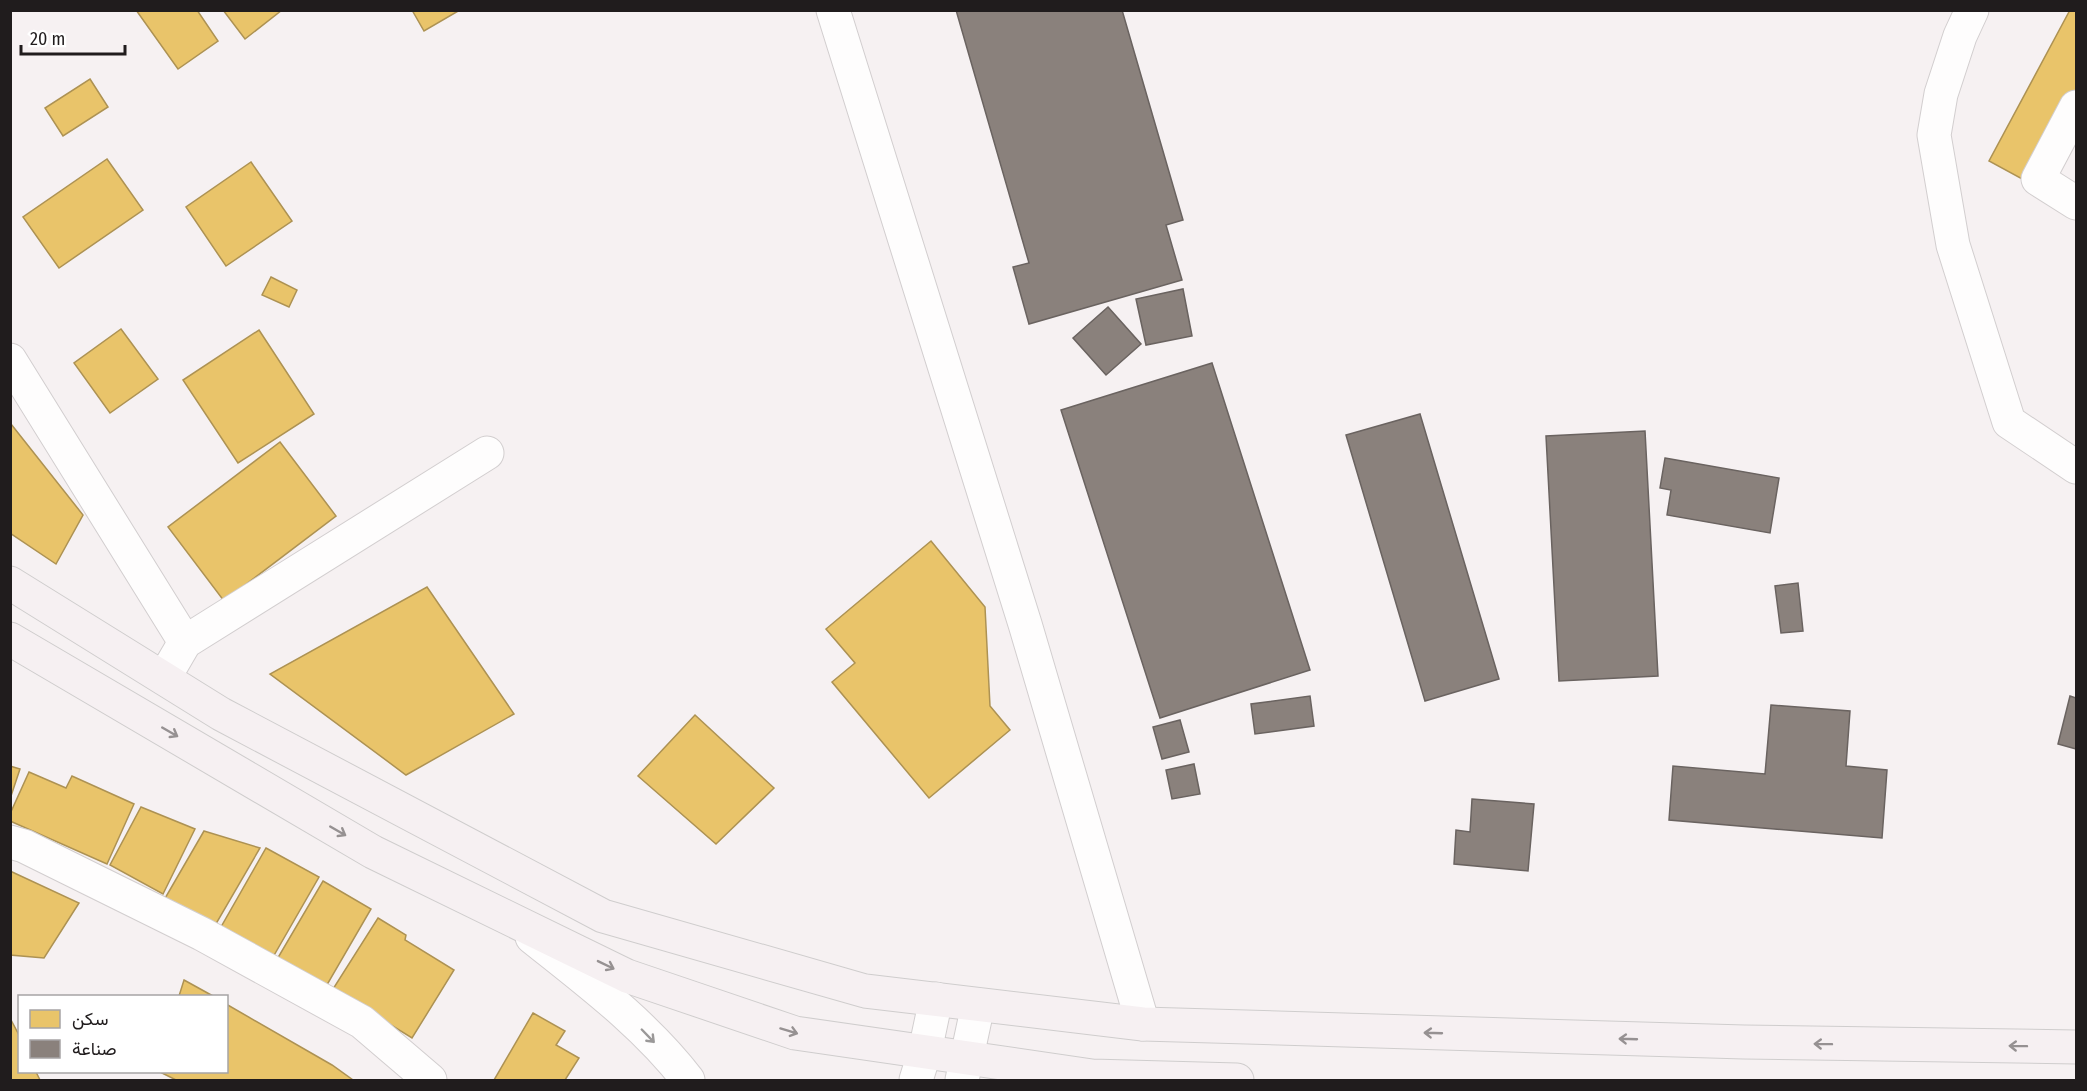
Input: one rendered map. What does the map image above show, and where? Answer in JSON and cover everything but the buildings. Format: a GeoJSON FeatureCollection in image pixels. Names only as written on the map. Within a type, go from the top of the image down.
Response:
{"type":"FeatureCollection","features":[{"type":"Feature","properties":{"kind":"main road"},"geometry":{"type":"LineString","coordinates":[[10,583],[232,719],[603,916],[865,991],[1143,1024],[1744,1042],[2076,1047]]}},
{"type":"Feature","properties":{"kind":"main road"},"geometry":{"type":"LineString","coordinates":[[10,639],[373,852],[627,976],[795,1034],[920,1066],[1092,1076],[1237,1080]]}},
{"type":"Feature","properties":{"kind":"main road"},"geometry":{"type":"LineString","coordinates":[[10,666],[139,714]]}},
{"type":"Feature","properties":{"kind":"street"},"geometry":{"type":"LineString","coordinates":[[833,10],[1025,624],[1143,1024]]}},
{"type":"Feature","properties":{"kind":"street"},"geometry":{"type":"LineString","coordinates":[[1972,10],[1960,36],[1941,94],[1934,135],[1953,246],[2009,422],[2076,466]]}},
{"type":"Feature","properties":{"kind":"street"},"geometry":{"type":"LineString","coordinates":[[2076,107],[2038,179],[2076,203]]}},
{"type":"Feature","properties":{"kind":"street"},"geometry":{"type":"LineString","coordinates":[[10,360],[185,642]]}},
{"type":"Feature","properties":{"kind":"street"},"geometry":{"type":"LineString","coordinates":[[164,678],[185,642],[487,453]]}},
{"type":"Feature","properties":{"kind":"street"},"geometry":{"type":"LineString","coordinates":[[10,842],[24,846],[202,934],[362,1023],[430,1080]]}},
{"type":"Feature","properties":{"kind":"street"},"geometry":{"type":"LineString","coordinates":[[507,917],[610,999],[645,1032],[688,1080]]}},
{"type":"Feature","properties":{"kind":"street"},"geometry":{"type":"LineString","coordinates":[[920,1066],[936,999]]}},
{"type":"Feature","properties":{"kind":"street"},"geometry":{"type":"LineString","coordinates":[[964,1069],[978,1005]]}}]}
